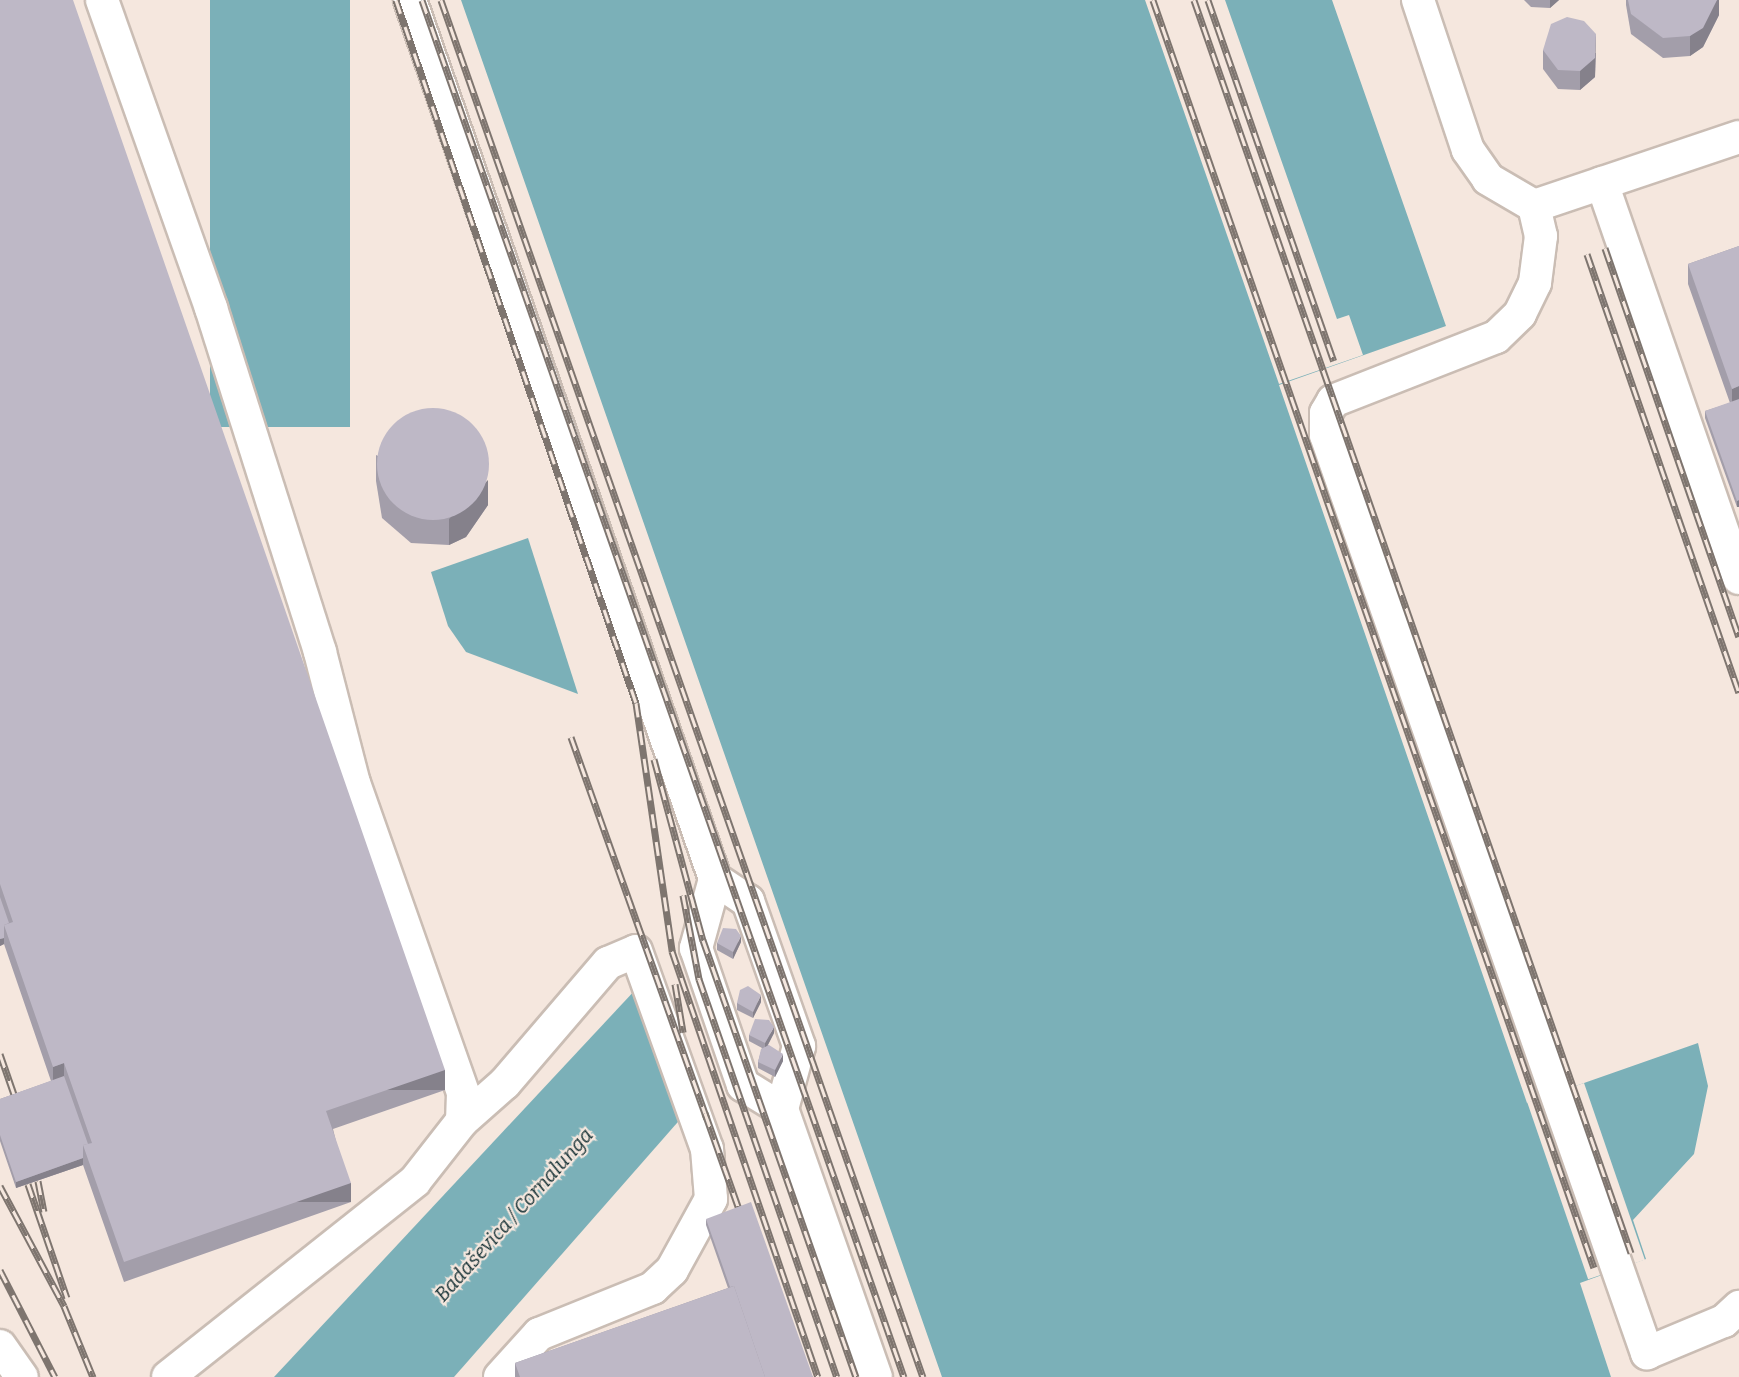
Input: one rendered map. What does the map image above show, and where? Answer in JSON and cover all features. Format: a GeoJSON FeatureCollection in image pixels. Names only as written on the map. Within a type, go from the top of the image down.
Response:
{"type":"FeatureCollection","features":[{"type":"Feature","properties":{"kind":"street"},"geometry":{"type":"LineString","coordinates":[[102,0],[211,308],[320,652],[354,783],[463,1093],[462,1121]]}},
{"type":"Feature","properties":{"kind":"street"},"geometry":{"type":"LineString","coordinates":[[410,0],[716,879],[696,948],[743,1085],[782,1109]]}},
{"type":"Feature","properties":{"kind":"street"},"geometry":{"type":"LineString","coordinates":[[1418,0],[1468,150],[1488,179],[1534,207],[1540,236],[1535,283],[1508,329],[1340,396],[1330,403],[1324,423],[1651,1365],[1724,1321],[1739,1307]]}},
{"type":"Feature","properties":{"kind":"street"},"geometry":{"type":"LineString","coordinates":[[1534,207],[1739,136]]}},
{"type":"Feature","properties":{"kind":"street"},"geometry":{"type":"LineString","coordinates":[[1602,183],[1739,578]]}},
{"type":"Feature","properties":{"kind":"street"},"geometry":{"type":"LineString","coordinates":[[716,879],[748,901],[799,1046],[782,1109],[876,1377]]}},
{"type":"Feature","properties":{"kind":"street"},"geometry":{"type":"LineString","coordinates":[[168,1377],[415,1181],[462,1121],[505,1083],[608,963],[636,951],[707,1149],[711,1199],[672,1270],[653,1288],[540,1334],[500,1377]]}},
{"type":"Feature","properties":{"kind":"street"},"geometry":{"type":"LineString","coordinates":[[0,1346],[22,1377]]}},
{"type":"Feature","properties":{"kind":"water"},"geometry":{"type":"Polygon","coordinates":[[[210,0],[350,0],[350,427],[210,427],[210,0]]]}},
{"type":"Feature","properties":{"kind":"water"},"geometry":{"type":"Polygon","coordinates":[[[461,0],[1332,0],[1446,326],[1279,385],[1527,1103],[1698,1043],[1708,1086],[1694,1154],[1633,1220],[1646,1259],[1580,1283],[1611,1377],[942,1377],[461,0]]]}},
{"type":"Feature","properties":{"kind":"water"},"geometry":{"type":"Polygon","coordinates":[[[528,538],[578,694],[466,652],[448,626],[431,572],[528,538]]]}},
{"type":"Feature","properties":{"kind":"water","name":"Badaševica / Cornalunga"},"geometry":{"type":"Polygon","coordinates":[[[637,988],[684,1115],[454,1377],[274,1377],[637,988]]]}},
{"type":"Feature","properties":{"kind":"pier"},"geometry":{"type":"Polygon","coordinates":[[[1145,0],[1225,0],[1337,319],[1349,315],[1363,355],[1279,384],[1145,0]]]}},
{"type":"Feature","properties":{"kind":"pier"},"geometry":{"type":"Polygon","coordinates":[[[1584,1083],[1645,1260],[1588,1279],[1527,1103],[1584,1083]]]}},
{"type":"Feature","properties":{"kind":"building"},"geometry":{"type":"Polygon","coordinates":[[[0,0],[73,0],[445,1070],[326,1111],[351,1183],[124,1262],[83,1145],[92,1143],[64,1063],[53,1067],[4,925],[13,922],[0,884],[0,0]]]}},
{"type":"Feature","properties":{"kind":"building"},"geometry":{"type":"Polygon","coordinates":[[[1628,0],[1717,0],[1703,28],[1690,36],[1663,38],[1631,14],[1628,0]]]}},
{"type":"Feature","properties":{"kind":"building"},"geometry":{"type":"Polygon","coordinates":[[[1567,17],[1584,21],[1596,34],[1595,58],[1580,71],[1558,70],[1543,50],[1551,24],[1567,17]]]}},
{"type":"Feature","properties":{"kind":"building"},"geometry":{"type":"Polygon","coordinates":[[[1739,246],[1739,386],[1732,389],[1688,264],[1739,246]]]}},
{"type":"Feature","properties":{"kind":"building"},"geometry":{"type":"Polygon","coordinates":[[[1739,399],[1739,500],[1737,501],[1705,411],[1739,399]]]}},
{"type":"Feature","properties":{"kind":"building"},"geometry":{"type":"Polygon","coordinates":[[[433,408],[454,412],[472,425],[485,443],[489,464],[485,485],[472,503],[454,516],[433,520],[412,516],[394,503],[381,485],[377,464],[381,443],[394,425],[412,412],[433,408]]]}},
{"type":"Feature","properties":{"kind":"building"},"geometry":{"type":"Polygon","coordinates":[[[0,897],[9,923],[4,925],[4,938],[0,939],[0,897]]]}},
{"type":"Feature","properties":{"kind":"building"},"geometry":{"type":"Polygon","coordinates":[[[723,928],[736,929],[741,936],[733,952],[717,943],[723,928]]]}},
{"type":"Feature","properties":{"kind":"building"},"geometry":{"type":"Polygon","coordinates":[[[748,986],[761,995],[753,1012],[737,1003],[740,990],[748,986]]]}},
{"type":"Feature","properties":{"kind":"building"},"geometry":{"type":"Polygon","coordinates":[[[755,1019],[769,1020],[774,1027],[765,1043],[749,1035],[755,1019]]]}},
{"type":"Feature","properties":{"kind":"building"},"geometry":{"type":"Polygon","coordinates":[[[769,1045],[783,1054],[775,1070],[758,1062],[761,1049],[769,1045]]]}},
{"type":"Feature","properties":{"kind":"building"},"geometry":{"type":"Polygon","coordinates":[[[64,1076],[88,1144],[83,1145],[83,1158],[16,1182],[0,1135],[0,1099],[64,1076]]]}},
{"type":"Feature","properties":{"kind":"building"},"geometry":{"type":"Polygon","coordinates":[[[751,1202],[813,1377],[765,1377],[734,1286],[730,1287],[706,1219],[751,1202]]]}},
{"type":"Feature","properties":{"kind":"building"},"geometry":{"type":"Polygon","coordinates":[[[734,1286],[765,1377],[520,1377],[515,1363],[734,1286]]]}},
{"type":"Feature","properties":{"kind":"railway"},"geometry":{"type":"LineString","coordinates":[[396,0],[636,703],[672,951],[818,1377]]}},
{"type":"Feature","properties":{"kind":"railway"},"geometry":{"type":"LineString","coordinates":[[422,0],[904,1377]]}},
{"type":"Feature","properties":{"kind":"railway"},"geometry":{"type":"LineString","coordinates":[[441,0],[923,1377]]}},
{"type":"Feature","properties":{"kind":"railway"},"geometry":{"type":"LineString","coordinates":[[1153,0],[1594,1268]]}},
{"type":"Feature","properties":{"kind":"railway"},"geometry":{"type":"LineString","coordinates":[[1194,0],[1631,1253]]}},
{"type":"Feature","properties":{"kind":"railway"},"geometry":{"type":"LineString","coordinates":[[1208,0],[1334,361]]}},
{"type":"Feature","properties":{"kind":"railway"},"geometry":{"type":"LineString","coordinates":[[1605,248],[1739,637]]}},
{"type":"Feature","properties":{"kind":"railway"},"geometry":{"type":"LineString","coordinates":[[1587,254],[1739,692]]}},
{"type":"Feature","properties":{"kind":"railway"},"geometry":{"type":"LineString","coordinates":[[571,737],[707,1119]]}},
{"type":"Feature","properties":{"kind":"railway"},"geometry":{"type":"LineString","coordinates":[[654,759],[703,940],[856,1377]]}},
{"type":"Feature","properties":{"kind":"railway"},"geometry":{"type":"LineString","coordinates":[[683,895],[699,979],[837,1377]]}},
{"type":"Feature","properties":{"kind":"railway"},"geometry":{"type":"LineString","coordinates":[[675,984],[683,1032]]}},
{"type":"Feature","properties":{"kind":"railway"},"geometry":{"type":"LineString","coordinates":[[0,1054],[16,1100]]}},
{"type":"Feature","properties":{"kind":"railway"},"geometry":{"type":"LineString","coordinates":[[705,1113],[740,1212]]}},
{"type":"Feature","properties":{"kind":"railway"},"geometry":{"type":"LineString","coordinates":[[38,1181],[44,1211]]}},
{"type":"Feature","properties":{"kind":"railway"},"geometry":{"type":"LineString","coordinates":[[28,1184],[67,1298]]}},
{"type":"Feature","properties":{"kind":"railway"},"geometry":{"type":"LineString","coordinates":[[0,1186],[64,1306],[93,1377]]}},
{"type":"Feature","properties":{"kind":"railway"},"geometry":{"type":"LineString","coordinates":[[0,1270],[55,1377]]}}]}
